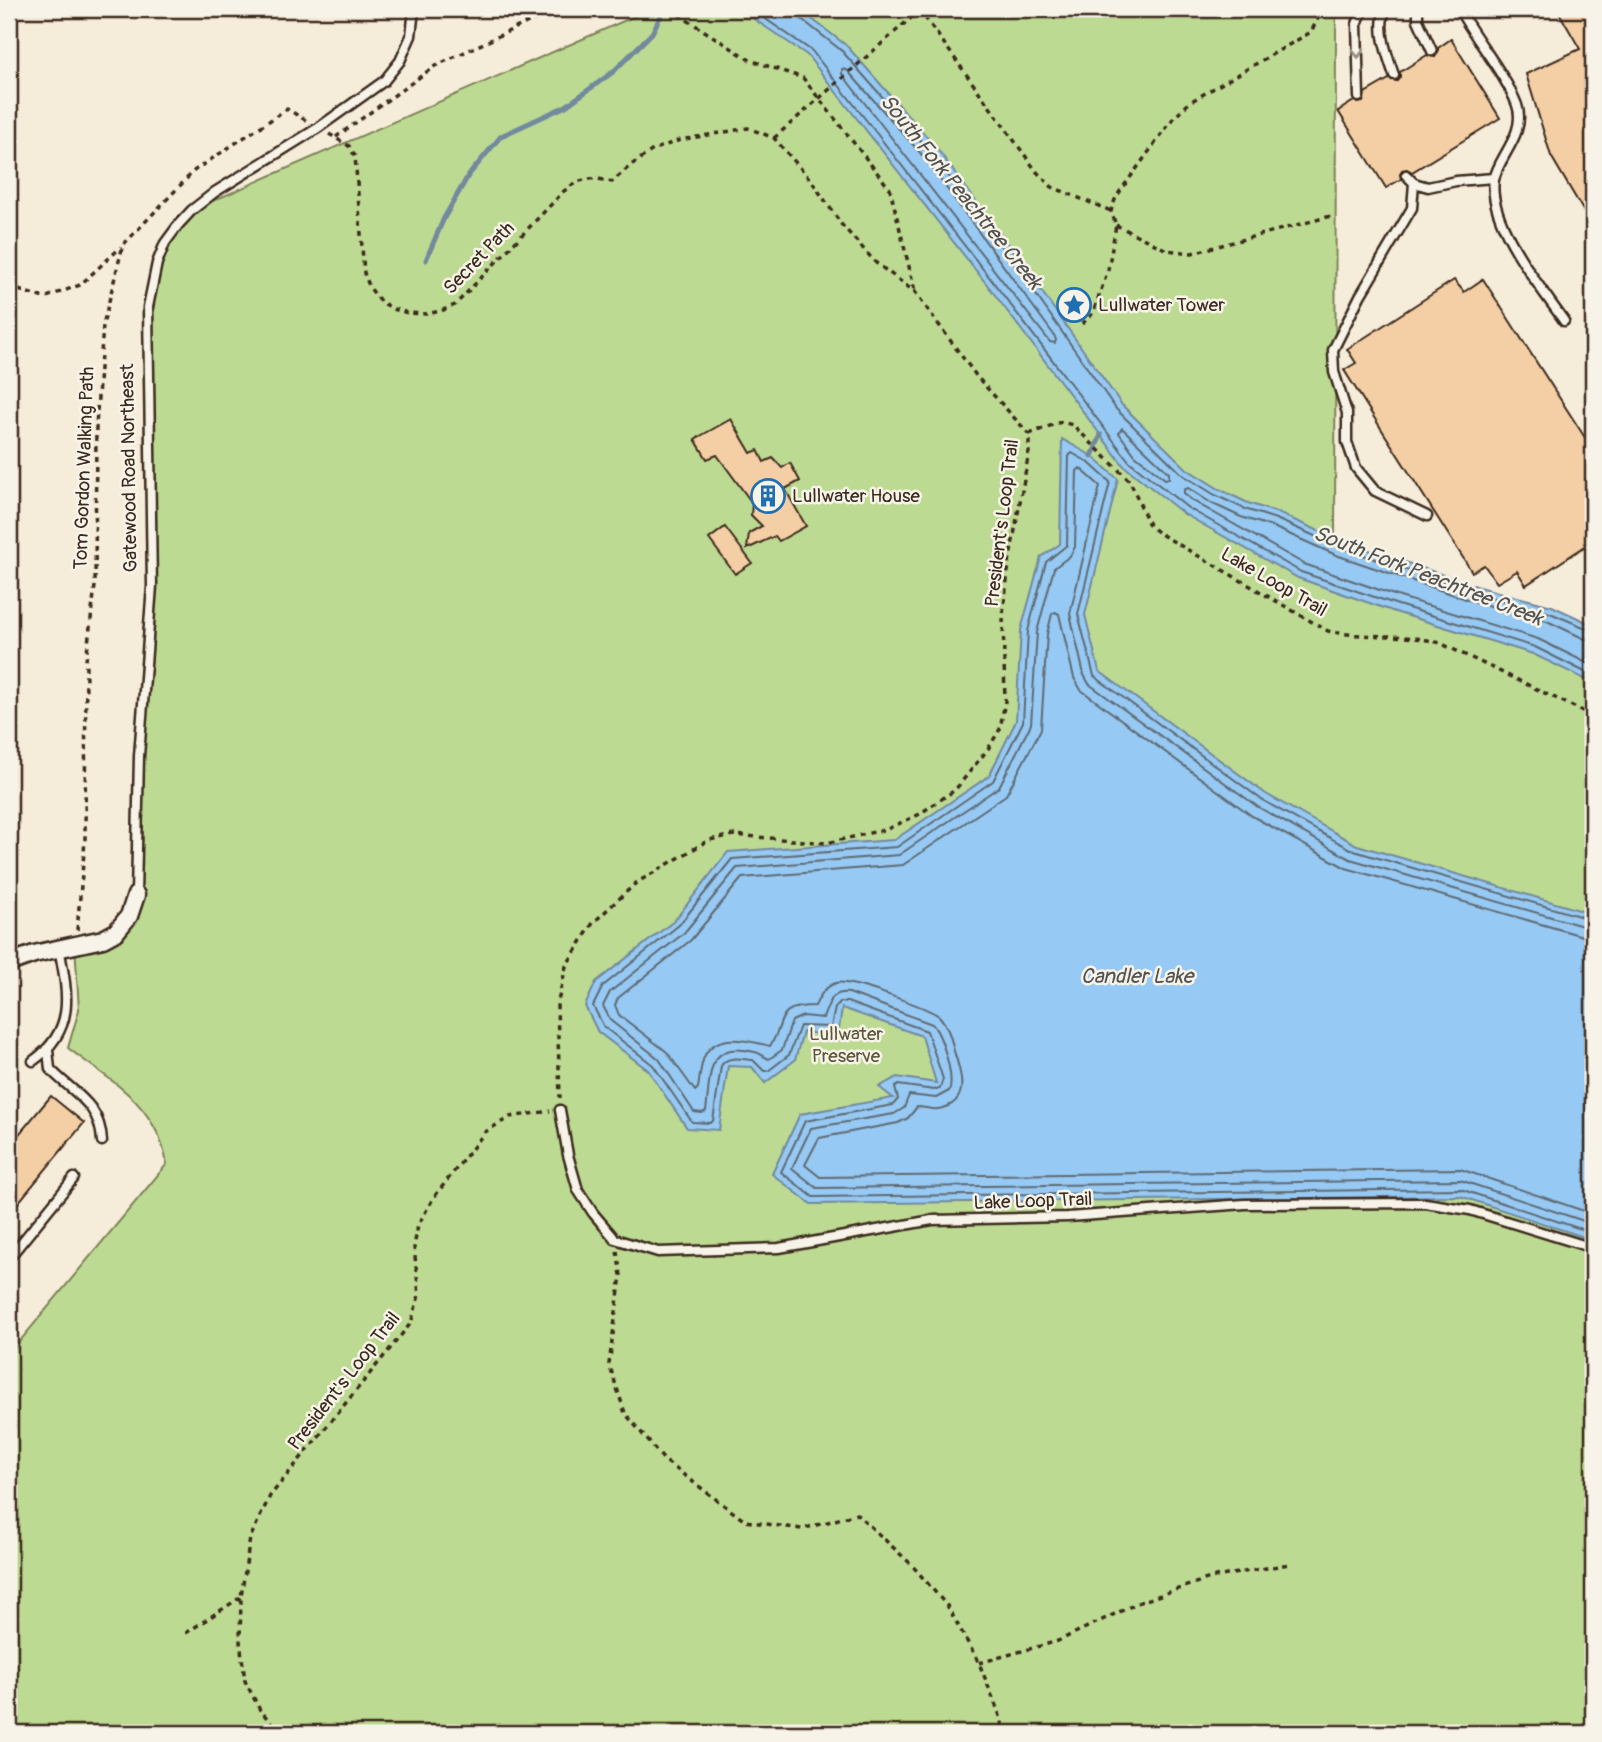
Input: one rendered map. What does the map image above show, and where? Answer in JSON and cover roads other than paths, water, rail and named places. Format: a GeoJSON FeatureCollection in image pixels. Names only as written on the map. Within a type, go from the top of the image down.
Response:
{"type":"FeatureCollection","features":[{"type":"Feature","properties":{"kind":"street","name":"Gatewood Road Northeast"},"geometry":{"type":"LineString","coordinates":[[9,963],[59,948],[103,939],[116,932],[129,916],[136,895]]}},
{"type":"Feature","properties":{"kind":"lane","name":"Gatewood Road Northeast"},"geometry":{"type":"LineString","coordinates":[[136,895],[140,745],[151,608],[148,333],[151,286],[165,243],[192,210],[241,174],[318,128],[384,82],[400,61],[411,36],[414,9]]}},
{"type":"Feature","properties":{"kind":"lane"},"geometry":{"type":"LineString","coordinates":[[1359,97],[1357,24],[1363,9]]}},
{"type":"Feature","properties":{"kind":"lane"},"geometry":{"type":"LineString","coordinates":[[1386,9],[1383,12],[1382,27],[1394,75]]}},
{"type":"Feature","properties":{"kind":"lane"},"geometry":{"type":"LineString","coordinates":[[1419,9],[1418,20],[1432,51]]}},
{"type":"Feature","properties":{"kind":"lane"},"geometry":{"type":"LineString","coordinates":[[1459,9],[1518,107],[1517,131],[1494,178],[1498,217],[1536,282],[1564,321]]}},
{"type":"Feature","properties":{"kind":"lane"},"geometry":{"type":"LineString","coordinates":[[1406,176],[1414,183],[1428,187],[1455,181],[1494,178]]}},
{"type":"Feature","properties":{"kind":"lane"},"geometry":{"type":"LineString","coordinates":[[1414,183],[1412,208],[1360,296],[1333,350],[1334,372],[1347,413],[1347,442],[1356,468],[1375,491],[1427,516]]}},
{"type":"Feature","properties":{"kind":"lane"},"geometry":{"type":"LineString","coordinates":[[33,1061],[48,1050],[61,1030],[66,1012],[67,990],[59,948]]}},
{"type":"Feature","properties":{"kind":"lane"},"geometry":{"type":"LineString","coordinates":[[48,1050],[50,1069],[96,1111],[102,1141]]}},
{"type":"Feature","properties":{"kind":"lane","name":"Lake Loop Trail"},"geometry":{"type":"LineString","coordinates":[[560,1110],[578,1190],[593,1213],[615,1239],[658,1252],[779,1248],[932,1220],[1068,1217],[1245,1205],[1425,1203],[1470,1210],[1593,1248]]}},
{"type":"Feature","properties":{"kind":"lane"},"geometry":{"type":"LineString","coordinates":[[9,1258],[74,1178]]}},
{"type":"Feature","properties":{"kind":"water","name":"South Fork Peachtree Creek"},"geometry":{"type":"Polygon","coordinates":[[[739,9],[799,9],[847,46],[935,146],[1122,405],[1187,469],[1248,503],[1342,541],[1479,587],[1552,606],[1593,625],[1593,683],[1533,654],[1395,612],[1298,578],[1184,514],[1124,466],[992,291],[807,55],[739,9]]]}},
{"type":"Feature","properties":{"kind":"water","name":"Candler Lake"},"geometry":{"type":"Polygon","coordinates":[[[1062,439],[1092,456],[1118,479],[1085,615],[1099,671],[1266,794],[1357,845],[1593,914],[1593,1240],[1460,1196],[811,1204],[772,1174],[800,1114],[893,1098],[879,1087],[897,1077],[936,1083],[922,1036],[842,1008],[838,1036],[803,1032],[795,1060],[765,1083],[752,1067],[728,1066],[719,1130],[687,1128],[648,1070],[598,1032],[585,1006],[596,982],[674,921],[728,852],[894,840],[989,776],[1016,721],[1021,630],[1041,557],[1060,544],[1062,439]]]}},
{"type":"Feature","properties":{"kind":"waterway"},"geometry":{"type":"LineString","coordinates":[[426,260],[444,218],[468,176],[501,136],[566,106],[613,72],[652,33],[664,9]]}},
{"type":"Feature","properties":{"kind":"waterway"},"geometry":{"type":"LineString","coordinates":[[1092,456],[1101,435]]}},
{"type":"Feature","properties":{"kind":"place","name":"Lullwater Tower"},"geometry":{"type":"Point","coordinates":[1074,305]}},
{"type":"Feature","properties":{"kind":"place","name":"Lullwater House"},"geometry":{"type":"Point","coordinates":[768,496]}},
{"type":"Feature","properties":{"kind":"park label","name":"Lullwater Preserve"},"geometry":{"type":"Point","coordinates":[846,1045]}}]}
